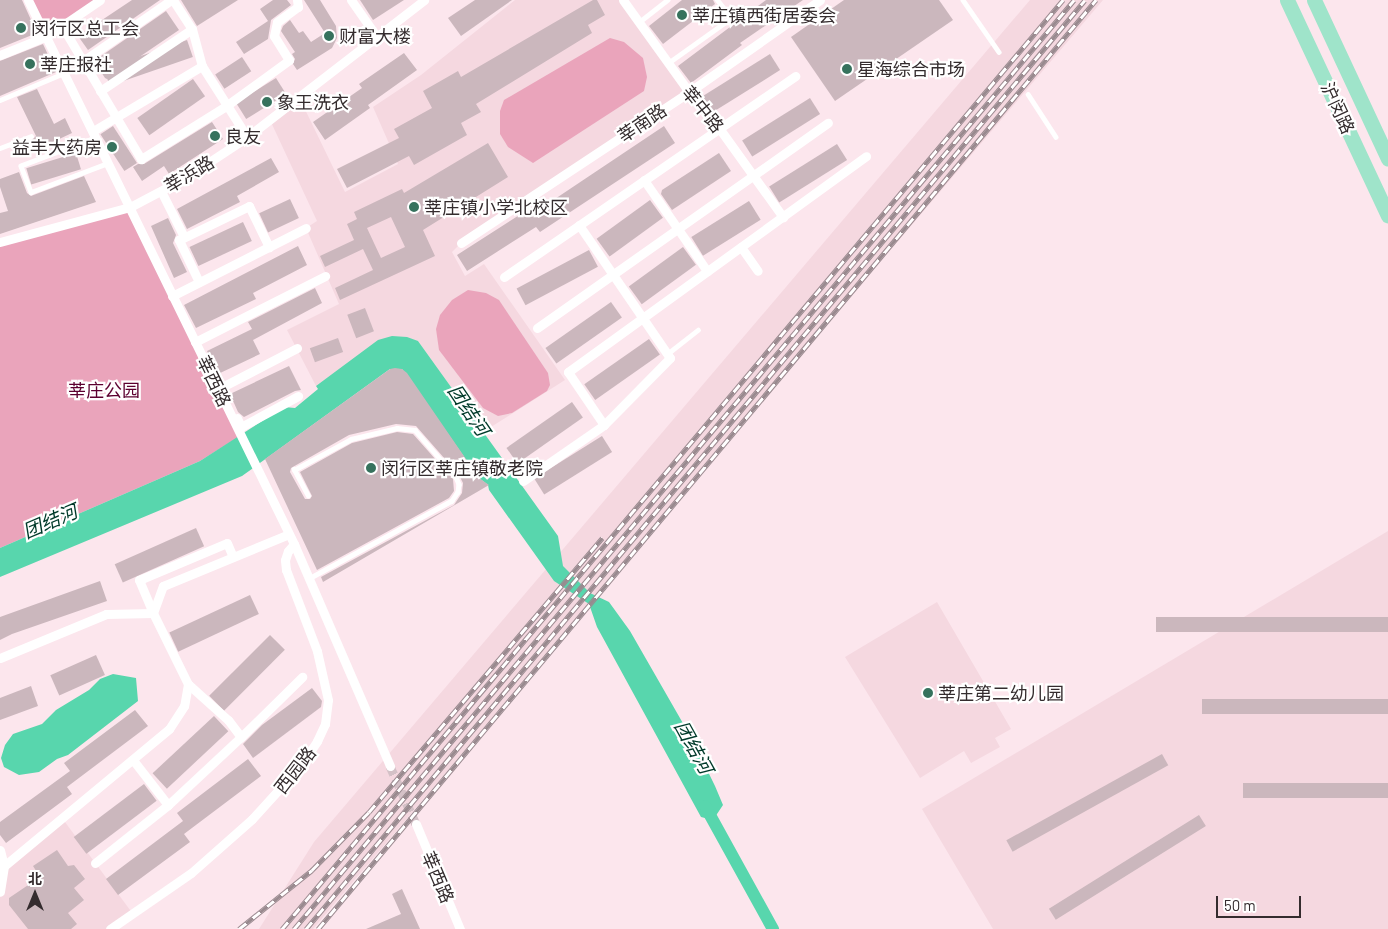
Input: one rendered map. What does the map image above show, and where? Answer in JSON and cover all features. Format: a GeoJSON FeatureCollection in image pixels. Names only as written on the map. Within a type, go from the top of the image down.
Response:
{"type":"FeatureCollection","features":[{"type":"Feature","properties":{"kind":"highway","name":"沪闵路"},"geometry":{"type":"LineString","coordinates":[[1287,0],[1388,216]]}},
{"type":"Feature","properties":{"kind":"highway","name":"沪闵路"},"geometry":{"type":"LineString","coordinates":[[1314,0],[1388,159]]}},
{"type":"Feature","properties":{"kind":"street","name":"莘西路"},"geometry":{"type":"LineString","coordinates":[[28,0],[294,544],[390,766]]}},
{"type":"Feature","properties":{"kind":"street"},"geometry":{"type":"LineString","coordinates":[[0,55],[47,36],[100,0]]}},
{"type":"Feature","properties":{"kind":"street"},"geometry":{"type":"LineString","coordinates":[[83,61],[172,0],[192,28],[202,66],[246,138]]}},
{"type":"Feature","properties":{"kind":"street"},"geometry":{"type":"LineString","coordinates":[[62,26],[141,159],[226,106],[289,60],[274,36],[277,22],[298,7],[297,0]]}},
{"type":"Feature","properties":{"kind":"street"},"geometry":{"type":"LineString","coordinates":[[351,0],[377,37]]}},
{"type":"Feature","properties":{"kind":"street","name":"莘浜路"},"geometry":{"type":"LineString","coordinates":[[0,242],[130,207],[185,178],[246,138],[424,0]]}},
{"type":"Feature","properties":{"kind":"street","name":"莘中路"},"geometry":{"type":"LineString","coordinates":[[623,0],[783,217]]}},
{"type":"Feature","properties":{"kind":"street","name":"莘南路"},"geometry":{"type":"LineString","coordinates":[[461,243],[689,92],[820,0]]}},
{"type":"Feature","properties":{"kind":"street"},"geometry":{"type":"LineString","coordinates":[[100,91],[192,28]]}},
{"type":"Feature","properties":{"kind":"street"},"geometry":{"type":"LineString","coordinates":[[95,134],[116,117],[202,66]]}},
{"type":"Feature","properties":{"kind":"street"},"geometry":{"type":"LineString","coordinates":[[504,277],[795,76]]}},
{"type":"Feature","properties":{"kind":"street"},"geometry":{"type":"LineString","coordinates":[[537,328],[753,174],[828,123]]}},
{"type":"Feature","properties":{"kind":"street"},"geometry":{"type":"LineString","coordinates":[[604,425],[568,372],[866,156]]}},
{"type":"Feature","properties":{"kind":"street"},"geometry":{"type":"LineString","coordinates":[[644,180],[708,271]]}},
{"type":"Feature","properties":{"kind":"street"},"geometry":{"type":"LineString","coordinates":[[161,191],[184,237]]}},
{"type":"Feature","properties":{"kind":"street"},"geometry":{"type":"LineString","coordinates":[[199,282],[179,240],[184,237],[249,206],[269,247]]}},
{"type":"Feature","properties":{"kind":"street"},"geometry":{"type":"LineString","coordinates":[[523,481],[604,425],[670,358],[579,226]]}},
{"type":"Feature","properties":{"kind":"street"},"geometry":{"type":"LineString","coordinates":[[172,296],[306,228]]}},
{"type":"Feature","properties":{"kind":"street"},"geometry":{"type":"LineString","coordinates":[[741,247],[758,271]]}},
{"type":"Feature","properties":{"kind":"street"},"geometry":{"type":"LineString","coordinates":[[195,342],[325,276]]}},
{"type":"Feature","properties":{"kind":"street"},"geometry":{"type":"LineString","coordinates":[[218,389],[296,348]]}},
{"type":"Feature","properties":{"kind":"street"},"geometry":{"type":"LineString","coordinates":[[225,405],[233,410],[241,427],[298,396]]}},
{"type":"Feature","properties":{"kind":"street"},"geometry":{"type":"LineString","coordinates":[[154,613],[164,586],[289,534]]}},
{"type":"Feature","properties":{"kind":"street"},"geometry":{"type":"LineString","coordinates":[[233,557],[227,542],[140,580],[188,684],[228,720],[241,737]]}},
{"type":"Feature","properties":{"kind":"street","name":"西园路"},"geometry":{"type":"LineString","coordinates":[[110,929],[191,873],[252,819],[301,764],[317,741],[325,724],[328,700],[317,650],[286,570],[285,560],[288,551],[294,544]]}},
{"type":"Feature","properties":{"kind":"street"},"geometry":{"type":"LineString","coordinates":[[0,658],[106,614],[154,613]]}},
{"type":"Feature","properties":{"kind":"street"},"geometry":{"type":"LineString","coordinates":[[95,863],[168,805],[302,677]]}},
{"type":"Feature","properties":{"kind":"street"},"geometry":{"type":"LineString","coordinates":[[4,866],[170,729],[184,706],[188,684]]}},
{"type":"Feature","properties":{"kind":"street"},"geometry":{"type":"LineString","coordinates":[[133,760],[168,805]]}},
{"type":"Feature","properties":{"kind":"street","name":"莘西路"},"geometry":{"type":"LineString","coordinates":[[416,824],[460,929]]}},
{"type":"Feature","properties":{"kind":"street"},"geometry":{"type":"LineString","coordinates":[[0,850],[4,866],[0,892]]}},
{"type":"Feature","properties":{"kind":"lane"},"geometry":{"type":"LineString","coordinates":[[639,22],[667,0]]}},
{"type":"Feature","properties":{"kind":"lane"},"geometry":{"type":"LineString","coordinates":[[668,63],[731,18],[717,0]]}},
{"type":"Feature","properties":{"kind":"lane"},"geometry":{"type":"LineString","coordinates":[[963,0],[999,52]]}},
{"type":"Feature","properties":{"kind":"lane"},"geometry":{"type":"LineString","coordinates":[[0,100],[65,73]]}},
{"type":"Feature","properties":{"kind":"lane"},"geometry":{"type":"LineString","coordinates":[[1028,94],[1056,137]]}},
{"type":"Feature","properties":{"kind":"lane"},"geometry":{"type":"LineString","coordinates":[[95,134],[21,166],[31,192],[108,163]]}},
{"type":"Feature","properties":{"kind":"lane"},"geometry":{"type":"LineString","coordinates":[[0,148],[31,136]]}},
{"type":"Feature","properties":{"kind":"lane"},"geometry":{"type":"LineString","coordinates":[[667,354],[698,330]]}},
{"type":"Feature","properties":{"kind":"lane"},"geometry":{"type":"LineString","coordinates":[[308,496],[294,470],[351,439],[397,428],[415,430],[456,476],[459,484],[458,492],[452,501],[309,579]]}},
{"type":"Feature","properties":{"kind":"shaded area","name":"莘庄镇小学北校区"},"geometry":{"type":"Polygon","coordinates":[[[515,0],[623,0],[689,92],[461,243],[452,252],[465,276],[484,264],[565,380],[483,432],[418,341],[346,365],[316,386],[287,330],[339,304],[306,228],[317,221],[270,120],[299,97],[345,192],[398,164],[373,107],[421,75],[515,0]]]}},
{"type":"Feature","properties":{"kind":"shaded area"},"geometry":{"type":"Polygon","coordinates":[[[1030,0],[1103,0],[313,929],[259,929],[314,842],[1030,0]]]}},
{"type":"Feature","properties":{"kind":"shaded area"},"geometry":{"type":"Polygon","coordinates":[[[1388,531],[1388,929],[993,929],[922,809],[1388,531]]]}},
{"type":"Feature","properties":{"kind":"shaded area","name":"莘庄第二幼儿园"},"geometry":{"type":"Polygon","coordinates":[[[937,602],[1011,729],[995,738],[1000,747],[971,763],[964,751],[920,778],[845,657],[937,602]]]}},
{"type":"Feature","properties":{"kind":"shaded area"},"geometry":{"type":"Polygon","coordinates":[[[62,818],[133,914],[110,929],[0,929],[0,892],[4,866],[62,818]]]}},
{"type":"Feature","properties":{"kind":"green space"},"geometry":{"type":"Polygon","coordinates":[[[28,0],[100,0],[47,36],[28,0]]]}},
{"type":"Feature","properties":{"kind":"green space"},"geometry":{"type":"Polygon","coordinates":[[[610,38],[624,42],[643,58],[647,77],[644,91],[533,163],[508,147],[500,134],[500,111],[504,100],[610,38]]]}},
{"type":"Feature","properties":{"kind":"green space","name":"莘庄公园"},"geometry":{"type":"Polygon","coordinates":[[[130,207],[240,436],[200,461],[0,548],[0,242],[130,207]]]}},
{"type":"Feature","properties":{"kind":"green space"},"geometry":{"type":"Polygon","coordinates":[[[468,290],[486,293],[499,300],[548,373],[550,385],[547,391],[512,413],[498,416],[483,408],[439,350],[436,329],[440,315],[452,300],[468,290]]]}},
{"type":"Feature","properties":{"kind":"water"},"geometry":{"type":"Polygon","coordinates":[[[392,336],[407,337],[418,341],[558,536],[563,566],[590,593],[609,602],[630,631],[692,739],[715,786],[723,805],[713,820],[701,817],[597,627],[589,604],[554,581],[489,490],[488,485],[479,478],[402,369],[390,369],[242,476],[0,577],[0,548],[200,461],[284,407],[295,408],[318,389],[316,386],[378,340],[392,336]]]}},
{"type":"Feature","properties":{"kind":"water"},"geometry":{"type":"Polygon","coordinates":[[[113,674],[136,678],[138,701],[68,755],[57,759],[39,772],[19,775],[4,767],[1,758],[5,745],[13,734],[42,724],[56,710],[89,690],[100,679],[113,674]]]}},
{"type":"Feature","properties":{"kind":"building","name":"闵行区总工会"},"geometry":{"type":"Polygon","coordinates":[[[0,0],[22,0],[37,33],[0,48],[0,0]]]}},
{"type":"Feature","properties":{"kind":"building"},"geometry":{"type":"Polygon","coordinates":[[[132,0],[160,0],[88,50],[78,36],[132,0]]]}},
{"type":"Feature","properties":{"kind":"building"},"geometry":{"type":"Polygon","coordinates":[[[181,0],[238,0],[197,26],[181,0]]]}},
{"type":"Feature","properties":{"kind":"building"},"geometry":{"type":"Polygon","coordinates":[[[273,0],[287,0],[291,5],[271,20],[268,39],[244,54],[236,42],[268,21],[260,9],[273,0]]]}},
{"type":"Feature","properties":{"kind":"building","name":"财富大楼"},"geometry":{"type":"Polygon","coordinates":[[[304,0],[320,0],[336,26],[337,38],[332,48],[297,70],[293,64],[295,59],[292,54],[295,52],[281,31],[283,26],[290,20],[299,33],[303,31],[311,42],[325,33],[304,0]]]}},
{"type":"Feature","properties":{"kind":"building"},"geometry":{"type":"Polygon","coordinates":[[[360,0],[404,0],[373,20],[360,0]]]}},
{"type":"Feature","properties":{"kind":"building"},"geometry":{"type":"Polygon","coordinates":[[[475,0],[512,0],[461,36],[448,18],[475,0]]]}},
{"type":"Feature","properties":{"kind":"building"},"geometry":{"type":"Polygon","coordinates":[[[593,0],[597,0],[605,15],[588,25],[592,33],[476,104],[481,112],[461,123],[467,135],[414,165],[409,156],[347,188],[337,169],[399,138],[394,129],[432,108],[423,91],[458,71],[461,77],[593,0]]]}},
{"type":"Feature","properties":{"kind":"building","name":"莘庄镇西街居委会"},"geometry":{"type":"Polygon","coordinates":[[[682,0],[713,0],[715,4],[663,44],[649,26],[682,0]]]}},
{"type":"Feature","properties":{"kind":"building"},"geometry":{"type":"Polygon","coordinates":[[[766,0],[803,0],[740,43],[742,45],[691,83],[678,66],[766,0]]]}},
{"type":"Feature","properties":{"kind":"building","name":"星海综合市场"},"geometry":{"type":"Polygon","coordinates":[[[844,0],[939,0],[953,20],[835,101],[791,37],[844,0]]]}},
{"type":"Feature","properties":{"kind":"building"},"geometry":{"type":"Polygon","coordinates":[[[166,11],[179,30],[107,79],[105,78],[94,61],[166,11]]]}},
{"type":"Feature","properties":{"kind":"building"},"geometry":{"type":"Polygon","coordinates":[[[187,40],[193,57],[110,86],[104,69],[187,40]]]}},
{"type":"Feature","properties":{"kind":"building","name":"莘庄报社"},"geometry":{"type":"Polygon","coordinates":[[[43,44],[56,72],[0,96],[0,61],[43,44]]]}},
{"type":"Feature","properties":{"kind":"building"},"geometry":{"type":"Polygon","coordinates":[[[404,53],[417,70],[368,105],[370,108],[325,140],[313,122],[362,88],[359,84],[404,53]]]}},
{"type":"Feature","properties":{"kind":"building"},"geometry":{"type":"Polygon","coordinates":[[[770,54],[780,70],[712,113],[702,96],[770,54]]]}},
{"type":"Feature","properties":{"kind":"building"},"geometry":{"type":"Polygon","coordinates":[[[242,57],[251,71],[224,89],[215,74],[242,57]]]}},
{"type":"Feature","properties":{"kind":"building"},"geometry":{"type":"Polygon","coordinates":[[[276,78],[286,94],[246,119],[236,103],[276,78]]]}},
{"type":"Feature","properties":{"kind":"building"},"geometry":{"type":"Polygon","coordinates":[[[193,79],[205,96],[149,135],[137,118],[193,79]]]}},
{"type":"Feature","properties":{"kind":"building"},"geometry":{"type":"Polygon","coordinates":[[[37,89],[54,124],[65,118],[72,133],[21,157],[16,146],[32,140],[36,136],[17,97],[37,89]]]}},
{"type":"Feature","properties":{"kind":"building"},"geometry":{"type":"Polygon","coordinates":[[[810,98],[820,114],[752,157],[742,140],[810,98]]]}},
{"type":"Feature","properties":{"kind":"building"},"geometry":{"type":"Polygon","coordinates":[[[212,122],[223,139],[169,174],[164,166],[142,181],[133,167],[138,164],[144,164],[212,122]]]}},
{"type":"Feature","properties":{"kind":"building"},"geometry":{"type":"Polygon","coordinates":[[[113,126],[137,163],[124,171],[100,134],[113,126]]]}},
{"type":"Feature","properties":{"kind":"building"},"geometry":{"type":"Polygon","coordinates":[[[664,126],[675,143],[540,232],[536,227],[467,271],[457,255],[524,212],[528,217],[664,126]]]}},
{"type":"Feature","properties":{"kind":"building"},"geometry":{"type":"Polygon","coordinates":[[[488,143],[508,177],[423,230],[435,256],[340,300],[335,288],[373,270],[363,249],[325,267],[320,256],[354,240],[347,224],[357,219],[354,212],[402,189],[404,193],[488,143]],[[391,217],[367,228],[381,258],[405,247],[391,217]]]}},
{"type":"Feature","properties":{"kind":"building"},"geometry":{"type":"Polygon","coordinates":[[[837,144],[847,160],[779,203],[769,186],[837,144]]]}},
{"type":"Feature","properties":{"kind":"building"},"geometry":{"type":"Polygon","coordinates":[[[76,153],[81,169],[31,184],[26,168],[76,153]]]}},
{"type":"Feature","properties":{"kind":"building"},"geometry":{"type":"Polygon","coordinates":[[[719,153],[731,171],[672,210],[661,194],[662,190],[719,153]]]}},
{"type":"Feature","properties":{"kind":"building"},"geometry":{"type":"Polygon","coordinates":[[[271,158],[279,172],[237,196],[240,202],[187,229],[177,209],[271,158]]]}},
{"type":"Feature","properties":{"kind":"building"},"geometry":{"type":"Polygon","coordinates":[[[19,172],[27,193],[31,196],[84,176],[96,202],[0,234],[0,213],[8,211],[0,187],[0,179],[19,172]]]}},
{"type":"Feature","properties":{"kind":"building"},"geometry":{"type":"Polygon","coordinates":[[[290,199],[299,218],[268,232],[259,213],[290,199]]]}},
{"type":"Feature","properties":{"kind":"building"},"geometry":{"type":"Polygon","coordinates":[[[650,200],[663,218],[610,257],[597,239],[650,200]]]}},
{"type":"Feature","properties":{"kind":"building"},"geometry":{"type":"Polygon","coordinates":[[[749,201],[761,220],[703,256],[691,237],[749,201]]]}},
{"type":"Feature","properties":{"kind":"building"},"geometry":{"type":"Polygon","coordinates":[[[168,218],[176,235],[173,243],[187,272],[174,278],[151,226],[168,218]]]}},
{"type":"Feature","properties":{"kind":"building"},"geometry":{"type":"Polygon","coordinates":[[[243,222],[252,241],[198,266],[190,247],[243,222]]]}},
{"type":"Feature","properties":{"kind":"building"},"geometry":{"type":"Polygon","coordinates":[[[298,246],[307,265],[253,293],[256,299],[196,328],[184,305],[298,246]]]}},
{"type":"Feature","properties":{"kind":"building"},"geometry":{"type":"Polygon","coordinates":[[[683,247],[696,265],[642,304],[629,286],[683,247]]]}},
{"type":"Feature","properties":{"kind":"building"},"geometry":{"type":"Polygon","coordinates":[[[589,250],[598,267],[526,305],[517,288],[589,250]]]}},
{"type":"Feature","properties":{"kind":"building"},"geometry":{"type":"Polygon","coordinates":[[[315,288],[322,303],[253,340],[260,354],[218,374],[207,351],[252,329],[248,322],[315,288]]]}},
{"type":"Feature","properties":{"kind":"building"},"geometry":{"type":"Polygon","coordinates":[[[611,302],[622,318],[556,363],[545,348],[611,302]]]}},
{"type":"Feature","properties":{"kind":"building"},"geometry":{"type":"Polygon","coordinates":[[[365,308],[374,331],[356,338],[347,315],[365,308]]]}},
{"type":"Feature","properties":{"kind":"building"},"geometry":{"type":"Polygon","coordinates":[[[338,338],[343,352],[315,362],[310,348],[338,338]]]}},
{"type":"Feature","properties":{"kind":"building"},"geometry":{"type":"Polygon","coordinates":[[[649,339],[660,355],[595,400],[584,384],[649,339]]]}},
{"type":"Feature","properties":{"kind":"building"},"geometry":{"type":"Polygon","coordinates":[[[289,366],[301,390],[295,391],[244,417],[238,412],[230,394],[289,366]]]}},
{"type":"Feature","properties":{"kind":"building","name":"闵行区莘庄镇敬老院"},"geometry":{"type":"Polygon","coordinates":[[[390,369],[402,369],[407,373],[479,478],[489,485],[323,582],[321,577],[454,505],[462,493],[463,483],[459,475],[416,426],[396,424],[349,435],[291,468],[290,472],[305,499],[310,499],[312,496],[300,472],[352,443],[397,432],[413,434],[453,479],[454,491],[449,498],[317,570],[265,459],[390,369]]]}},
{"type":"Feature","properties":{"kind":"building"},"geometry":{"type":"Polygon","coordinates":[[[572,402],[583,418],[517,463],[506,448],[572,402]]]}},
{"type":"Feature","properties":{"kind":"building"},"geometry":{"type":"Polygon","coordinates":[[[602,436],[612,452],[544,495],[534,478],[602,436]]]}},
{"type":"Feature","properties":{"kind":"building"},"geometry":{"type":"Polygon","coordinates":[[[196,528],[204,546],[123,582],[115,564],[196,528]]]}},
{"type":"Feature","properties":{"kind":"building"},"geometry":{"type":"Polygon","coordinates":[[[100,581],[107,601],[12,634],[0,640],[0,617],[100,581]]]}},
{"type":"Feature","properties":{"kind":"building"},"geometry":{"type":"Polygon","coordinates":[[[250,595],[259,614],[178,652],[169,633],[250,595]]]}},
{"type":"Feature","properties":{"kind":"building"},"geometry":{"type":"Polygon","coordinates":[[[1156,617],[1388,617],[1388,632],[1156,632],[1156,617]]]}},
{"type":"Feature","properties":{"kind":"building"},"geometry":{"type":"Polygon","coordinates":[[[270,635],[285,650],[224,711],[209,696],[270,635]]]}},
{"type":"Feature","properties":{"kind":"building"},"geometry":{"type":"Polygon","coordinates":[[[96,655],[105,675],[59,695],[50,675],[96,655]]]}},
{"type":"Feature","properties":{"kind":"building"},"geometry":{"type":"Polygon","coordinates":[[[31,686],[38,706],[0,720],[0,698],[31,686]]]}},
{"type":"Feature","properties":{"kind":"building"},"geometry":{"type":"Polygon","coordinates":[[[312,688],[322,701],[321,707],[253,758],[243,744],[262,725],[312,688]]]}},
{"type":"Feature","properties":{"kind":"building"},"geometry":{"type":"Polygon","coordinates":[[[1202,699],[1388,699],[1388,714],[1202,714],[1202,699]]]}},
{"type":"Feature","properties":{"kind":"building"},"geometry":{"type":"Polygon","coordinates":[[[135,710],[148,726],[67,787],[72,794],[6,843],[0,835],[0,822],[70,771],[64,763],[135,710]]]}},
{"type":"Feature","properties":{"kind":"building"},"geometry":{"type":"Polygon","coordinates":[[[214,716],[228,731],[167,789],[153,773],[214,716]]]}},
{"type":"Feature","properties":{"kind":"building"},"geometry":{"type":"Polygon","coordinates":[[[1162,754],[1168,765],[1013,852],[1006,840],[1162,754]]]}},
{"type":"Feature","properties":{"kind":"building"},"geometry":{"type":"Polygon","coordinates":[[[248,759],[261,776],[184,834],[190,842],[118,895],[106,879],[183,821],[177,813],[248,759]]]}},
{"type":"Feature","properties":{"kind":"building"},"geometry":{"type":"Polygon","coordinates":[[[1243,783],[1388,783],[1388,798],[1243,798],[1243,783]]]}},
{"type":"Feature","properties":{"kind":"building"},"geometry":{"type":"Polygon","coordinates":[[[144,784],[157,801],[86,854],[74,837],[144,784]]]}},
{"type":"Feature","properties":{"kind":"building"},"geometry":{"type":"Polygon","coordinates":[[[1199,815],[1206,826],[1056,920],[1049,909],[1199,815]]]}},
{"type":"Feature","properties":{"kind":"building"},"geometry":{"type":"Polygon","coordinates":[[[57,850],[68,866],[74,865],[85,879],[74,888],[84,900],[68,913],[77,924],[71,929],[28,929],[9,905],[9,898],[40,877],[33,866],[57,850]]]}},
{"type":"Feature","properties":{"kind":"building"},"geometry":{"type":"Polygon","coordinates":[[[402,889],[420,929],[366,929],[401,914],[392,894],[402,889]]]}},
{"type":"Feature","properties":{"kind":"waterway","name":"团结河"},"geometry":{"type":"LineString","coordinates":[[705,806],[773,929]]}},
{"type":"Feature","properties":{"kind":"tunnel"},"geometry":{"type":"LineString","coordinates":[[390,766],[416,824]]}},
{"type":"Feature","properties":{"kind":"railway"},"geometry":{"type":"LineString","coordinates":[[282,929],[1063,0]]}},
{"type":"Feature","properties":{"kind":"railway"},"geometry":{"type":"LineString","coordinates":[[294,929],[1074,0]]}},
{"type":"Feature","properties":{"kind":"railway"},"geometry":{"type":"LineString","coordinates":[[306,929],[1085,0]]}},
{"type":"Feature","properties":{"kind":"railway"},"geometry":{"type":"LineString","coordinates":[[318,929],[1096,0]]}},
{"type":"Feature","properties":{"kind":"railway"},"geometry":{"type":"LineString","coordinates":[[239,929],[312,870],[369,812],[602,538]]}},
{"type":"Feature","properties":{"kind":"place","name":"莘庄镇西街居委会"},"geometry":{"type":"Point","coordinates":[682,15]}},
{"type":"Feature","properties":{"kind":"place","name":"闵行区总工会"},"geometry":{"type":"Point","coordinates":[21,28]}},
{"type":"Feature","properties":{"kind":"place","name":"财富大楼"},"geometry":{"type":"Point","coordinates":[329,36]}},
{"type":"Feature","properties":{"kind":"place","name":"莘庄报社"},"geometry":{"type":"Point","coordinates":[30,64]}},
{"type":"Feature","properties":{"kind":"place","name":"星海综合市场"},"geometry":{"type":"Point","coordinates":[847,69]}},
{"type":"Feature","properties":{"kind":"place","name":"象王洗衣"},"geometry":{"type":"Point","coordinates":[267,102]}},
{"type":"Feature","properties":{"kind":"place","name":"良友"},"geometry":{"type":"Point","coordinates":[215,136]}},
{"type":"Feature","properties":{"kind":"place","name":"益丰大药房"},"geometry":{"type":"Point","coordinates":[112,147]}},
{"type":"Feature","properties":{"kind":"place","name":"莘庄镇小学北校区"},"geometry":{"type":"Point","coordinates":[414,207]}},
{"type":"Feature","properties":{"kind":"place","name":"闵行区莘庄镇敬老院"},"geometry":{"type":"Point","coordinates":[371,468]}},
{"type":"Feature","properties":{"kind":"place","name":"莘庄第二幼儿园"},"geometry":{"type":"Point","coordinates":[928,693]}}]}
